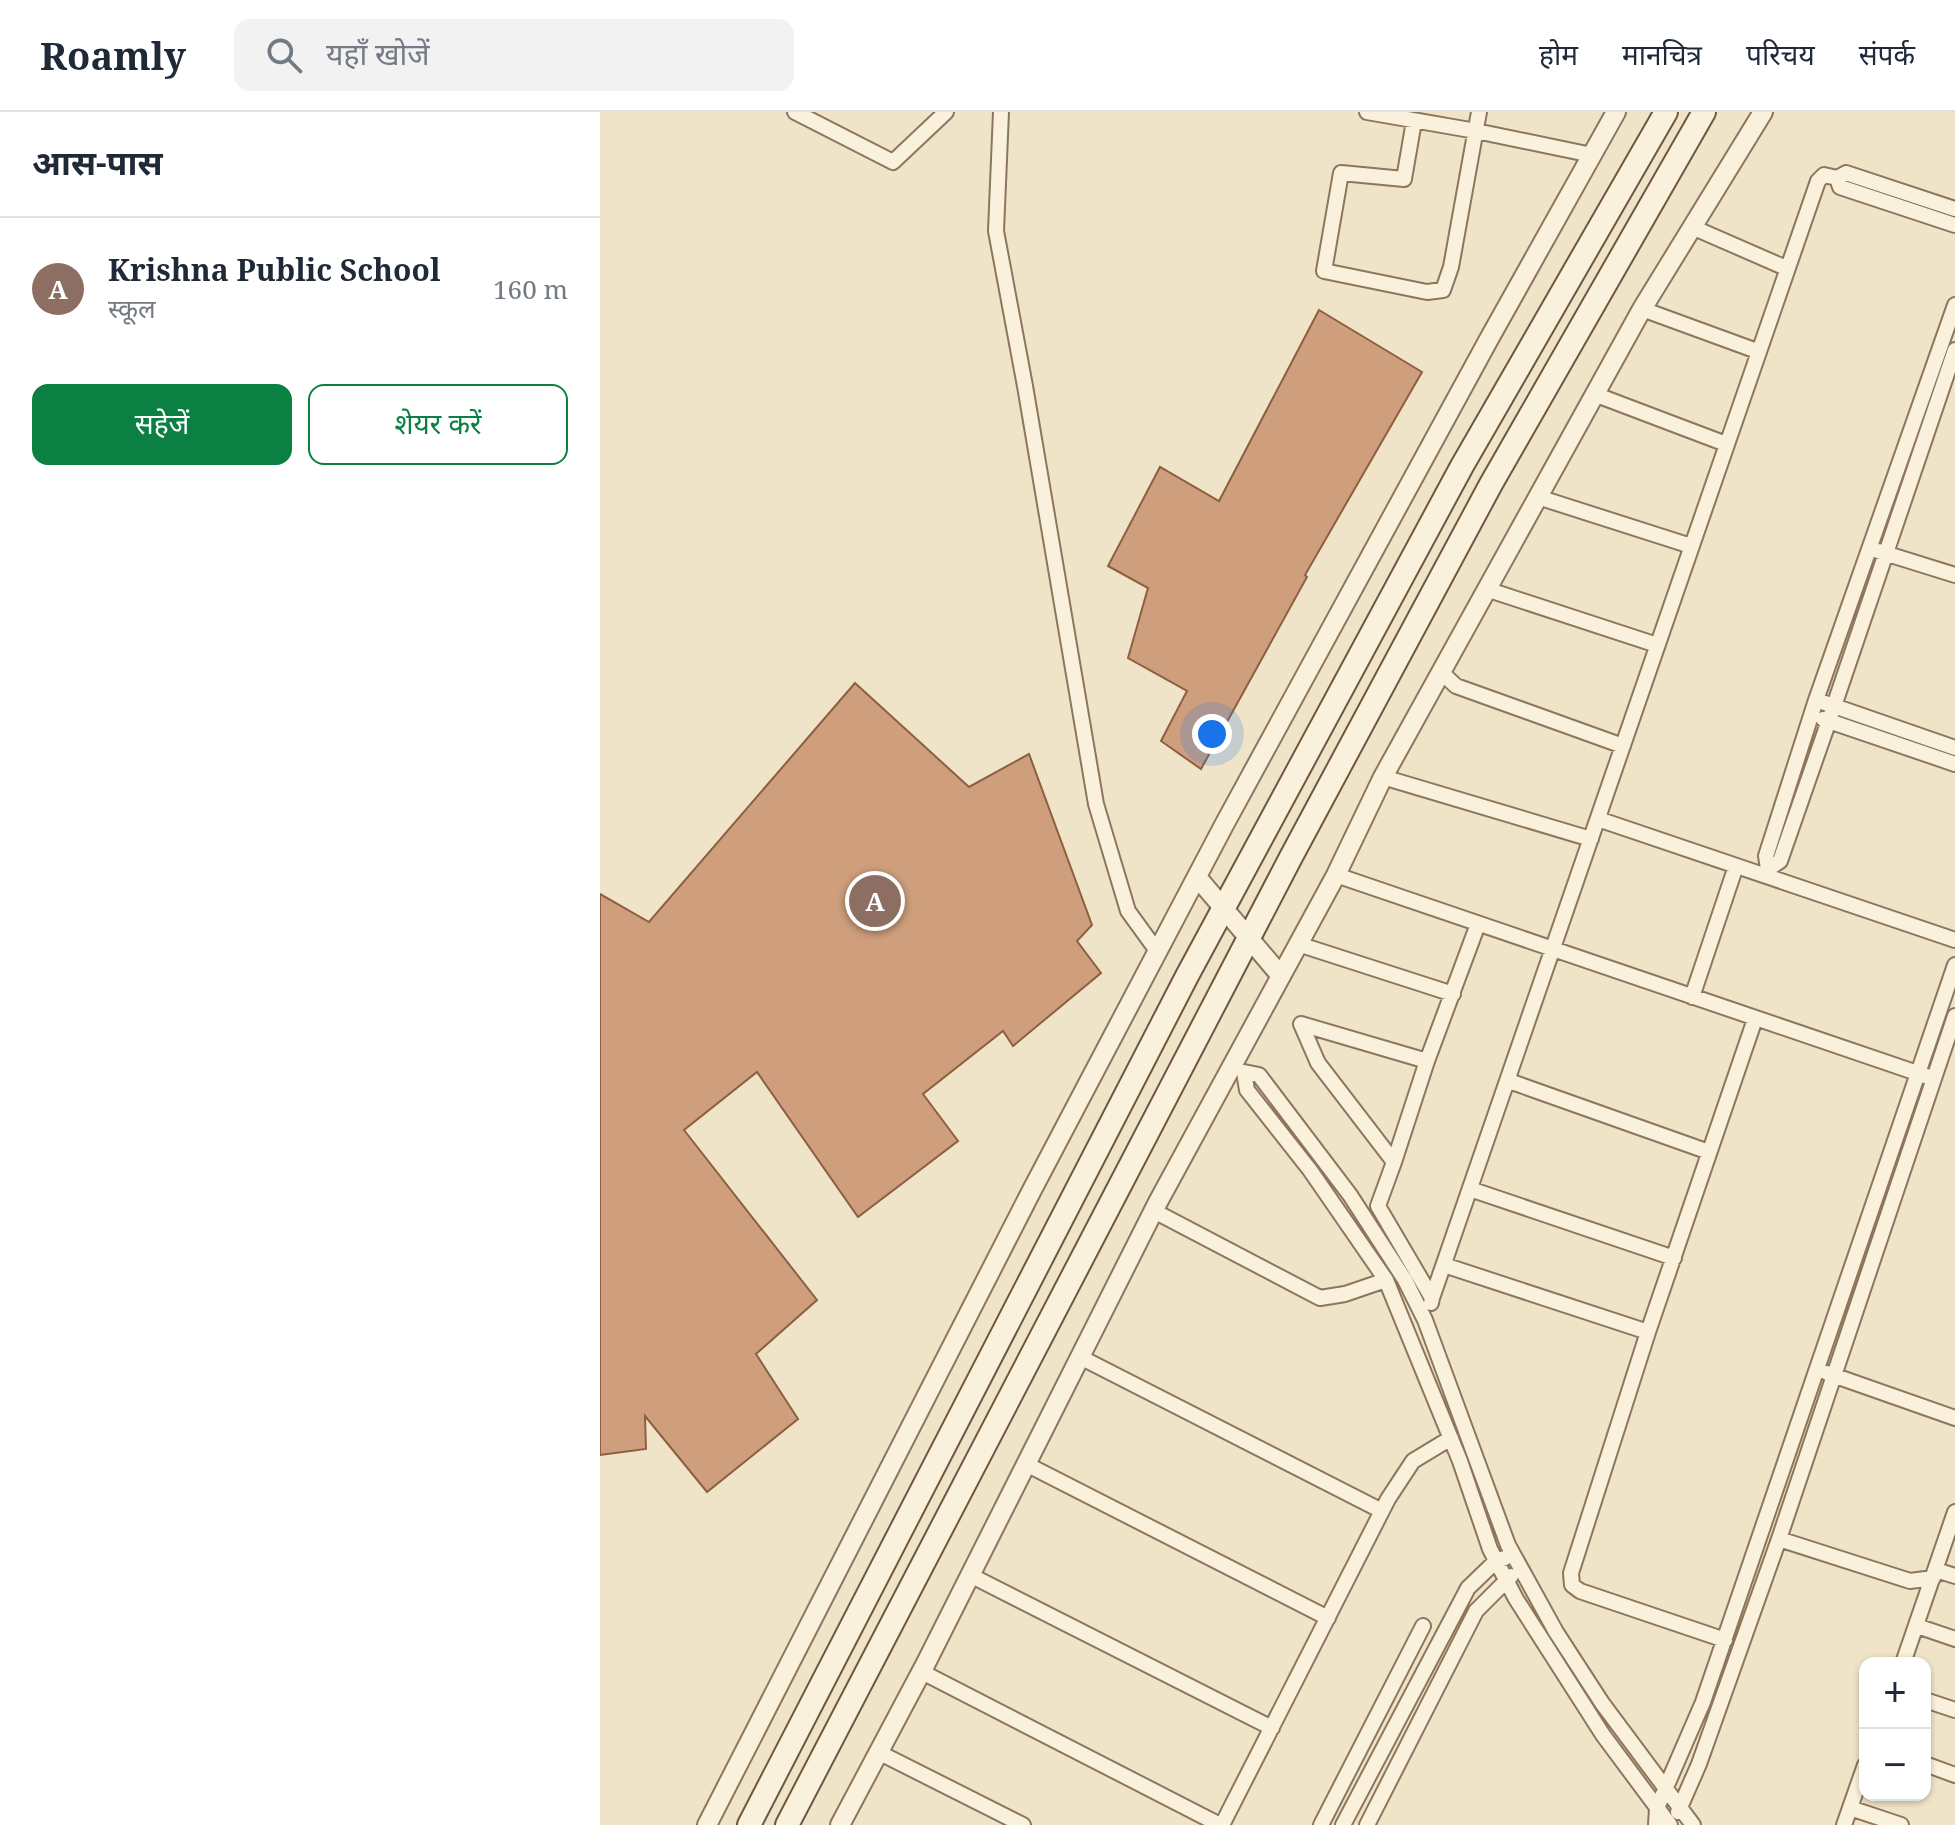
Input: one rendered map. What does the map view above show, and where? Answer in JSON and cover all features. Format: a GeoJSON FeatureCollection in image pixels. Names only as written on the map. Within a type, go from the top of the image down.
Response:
{"type":"FeatureCollection","features":[{"type":"Feature","properties":{"kind":"main road"},"geometry":{"type":"LineString","coordinates":[[749,1825],[1180,990],[1462,466],[1666,112]]}},
{"type":"Feature","properties":{"kind":"main road"},"geometry":{"type":"LineString","coordinates":[[787,1825],[1247,938],[1491,484],[1704,112]]}},
{"type":"Feature","properties":{"kind":"street"},"geometry":{"type":"LineString","coordinates":[[795,112],[893,162],[946,112]]}},
{"type":"Feature","properties":{"kind":"street"},"geometry":{"type":"LineString","coordinates":[[1001,112],[996,231],[1096,804],[1128,911],[1157,951]]}},
{"type":"Feature","properties":{"kind":"street"},"geometry":{"type":"LineString","coordinates":[[1367,112],[1592,155]]}},
{"type":"Feature","properties":{"kind":"street"},"geometry":{"type":"LineString","coordinates":[[1414,121],[1404,179],[1341,173],[1324,271],[1427,292],[1443,290],[1451,267],[1479,112]]}},
{"type":"Feature","properties":{"kind":"street"},"geometry":{"type":"LineString","coordinates":[[707,1825],[1157,951],[1616,112]]}},
{"type":"Feature","properties":{"kind":"street"},"geometry":{"type":"LineString","coordinates":[[840,1825],[922,1672],[1154,1211],[1240,1065],[1281,976],[1336,875],[1383,777],[1642,309],[1763,112]]}},
{"type":"Feature","properties":{"kind":"street"},"geometry":{"type":"LineString","coordinates":[[1425,1320],[1818,181],[1824,175],[1837,178],[1846,173],[1955,209]]}},
{"type":"Feature","properties":{"kind":"street"},"geometry":{"type":"LineString","coordinates":[[1837,178],[1840,187],[1955,225]]}},
{"type":"Feature","properties":{"kind":"street"},"geometry":{"type":"LineString","coordinates":[[1692,227],[1786,268]]}},
{"type":"Feature","properties":{"kind":"street"},"geometry":{"type":"LineString","coordinates":[[1767,872],[1780,861],[1886,554],[1955,305]]}},
{"type":"Feature","properties":{"kind":"street"},"geometry":{"type":"LineString","coordinates":[[1642,309],[1757,351]]}},
{"type":"Feature","properties":{"kind":"street"},"geometry":{"type":"LineString","coordinates":[[1767,872],[1766,856],[1816,700],[1870,549],[1932,393],[1955,350]]}},
{"type":"Feature","properties":{"kind":"street"},"geometry":{"type":"LineString","coordinates":[[1932,393],[1955,401]]}},
{"type":"Feature","properties":{"kind":"street"},"geometry":{"type":"LineString","coordinates":[[1594,394],[1726,444]]}},
{"type":"Feature","properties":{"kind":"street"},"geometry":{"type":"LineString","coordinates":[[1538,495],[1691,546]]}},
{"type":"Feature","properties":{"kind":"street"},"geometry":{"type":"LineString","coordinates":[[1870,549],[1955,575]]}},
{"type":"Feature","properties":{"kind":"street"},"geometry":{"type":"LineString","coordinates":[[1489,590],[1657,645]]}},
{"type":"Feature","properties":{"kind":"street"},"geometry":{"type":"LineString","coordinates":[[1442,673],[1456,686],[1623,746]]}},
{"type":"Feature","properties":{"kind":"street"},"geometry":{"type":"LineString","coordinates":[[1816,700],[1831,714],[1955,764]]}},
{"type":"Feature","properties":{"kind":"street"},"geometry":{"type":"LineString","coordinates":[[1811,715],[1831,714],[1955,748]]}},
{"type":"Feature","properties":{"kind":"street"},"geometry":{"type":"LineString","coordinates":[[1383,777],[1591,839]]}},
{"type":"Feature","properties":{"kind":"street"},"geometry":{"type":"LineString","coordinates":[[1598,819],[1736,866],[1767,872],[1955,940]]}},
{"type":"Feature","properties":{"kind":"street"},"geometry":{"type":"LineString","coordinates":[[1692,997],[1736,866]]}},
{"type":"Feature","properties":{"kind":"street"},"geometry":{"type":"LineString","coordinates":[[1336,875],[1933,1079]]}},
{"type":"Feature","properties":{"kind":"street"},"geometry":{"type":"LineString","coordinates":[[1197,877],[1281,976]]}},
{"type":"Feature","properties":{"kind":"street"},"geometry":{"type":"LineString","coordinates":[[1432,1298],[1378,1206],[1478,924]]}},
{"type":"Feature","properties":{"kind":"street"},"geometry":{"type":"LineString","coordinates":[[1298,944],[1453,994]]}},
{"type":"Feature","properties":{"kind":"street"},"geometry":{"type":"LineString","coordinates":[[1656,1825],[1657,1808],[1703,1702],[1725,1640],[1955,965]]}},
{"type":"Feature","properties":{"kind":"street"},"geometry":{"type":"LineString","coordinates":[[1240,1065],[1247,1090],[1310,1170],[1386,1280],[1505,1579],[1603,1735],[1671,1825],[1699,1764],[1779,1539],[1955,1016]]}},
{"type":"Feature","properties":{"kind":"street"},"geometry":{"type":"LineString","coordinates":[[1725,1640],[1580,1591],[1572,1585],[1571,1573],[1648,1332],[1755,1019]]}},
{"type":"Feature","properties":{"kind":"street"},"geometry":{"type":"LineString","coordinates":[[1394,1162],[1318,1063],[1301,1024],[1427,1061]]}},
{"type":"Feature","properties":{"kind":"street"},"geometry":{"type":"LineString","coordinates":[[1240,1065],[1259,1075],[1382,1241],[1425,1320],[1513,1554],[1556,1632],[1602,1703],[1693,1825]]}},
{"type":"Feature","properties":{"kind":"street"},"geometry":{"type":"LineString","coordinates":[[1509,1081],[1709,1152]]}},
{"type":"Feature","properties":{"kind":"street"},"geometry":{"type":"LineString","coordinates":[[1470,1189],[1674,1258]]}},
{"type":"Feature","properties":{"kind":"street"},"geometry":{"type":"LineString","coordinates":[[1154,1211],[1320,1298],[1345,1294],[1386,1280]]}},
{"type":"Feature","properties":{"kind":"street"},"geometry":{"type":"LineString","coordinates":[[1444,1265],[1648,1332]]}},
{"type":"Feature","properties":{"kind":"street"},"geometry":{"type":"LineString","coordinates":[[1080,1357],[1382,1511]]}},
{"type":"Feature","properties":{"kind":"street"},"geometry":{"type":"LineString","coordinates":[[1818,1371],[1955,1418]]}},
{"type":"Feature","properties":{"kind":"street"},"geometry":{"type":"LineString","coordinates":[[922,1672],[1221,1825],[1382,1511],[1413,1461],[1451,1438]]}},
{"type":"Feature","properties":{"kind":"street"},"geometry":{"type":"LineString","coordinates":[[1026,1464],[1328,1618]]}},
{"type":"Feature","properties":{"kind":"street"},"geometry":{"type":"LineString","coordinates":[[1905,1657],[1955,1512]]}},
{"type":"Feature","properties":{"kind":"street"},"geometry":{"type":"LineString","coordinates":[[1779,1539],[1910,1581],[1934,1574],[1955,1576]]}},
{"type":"Feature","properties":{"kind":"street"},"geometry":{"type":"LineString","coordinates":[[1343,1825],[1468,1588],[1496,1561],[1513,1554]]}},
{"type":"Feature","properties":{"kind":"street"},"geometry":{"type":"LineString","coordinates":[[1367,1825],[1476,1611],[1505,1579],[1521,1569]]}},
{"type":"Feature","properties":{"kind":"street"},"geometry":{"type":"LineString","coordinates":[[970,1575],[1272,1728]]}},
{"type":"Feature","properties":{"kind":"street"},"geometry":{"type":"LineString","coordinates":[[1321,1825],[1423,1626]]}},
{"type":"Feature","properties":{"kind":"street"},"geometry":{"type":"LineString","coordinates":[[1917,1626],[1955,1639]]}},
{"type":"Feature","properties":{"kind":"street"},"geometry":{"type":"LineString","coordinates":[[1931,1702],[1955,1710]]}},
{"type":"Feature","properties":{"kind":"street"},"geometry":{"type":"LineString","coordinates":[[878,1752],[1023,1825]]}},
{"type":"Feature","properties":{"kind":"street"},"geometry":{"type":"LineString","coordinates":[[1931,1766],[1955,1775]]}},
{"type":"Feature","properties":{"kind":"street"},"geometry":{"type":"LineString","coordinates":[[1844,1825],[1859,1782]]}},
{"type":"Feature","properties":{"kind":"street"},"geometry":{"type":"LineString","coordinates":[[1850,1808],[1901,1825]]}},
{"type":"Feature","properties":{"kind":"building"},"geometry":{"type":"Polygon","coordinates":[[[1319,310],[1422,372],[1305,575],[1307,577],[1201,769],[1161,741],[1187,691],[1128,658],[1148,588],[1108,566],[1160,467],[1219,501],[1319,310]]]}},
{"type":"Feature","properties":{"kind":"building"},"geometry":{"type":"Polygon","coordinates":[[[855,683],[969,787],[1029,754],[1092,925],[1077,941],[1101,973],[1013,1046],[1003,1031],[923,1094],[958,1141],[858,1217],[757,1072],[684,1130],[817,1300],[756,1354],[798,1419],[707,1492],[645,1416],[646,1449],[600,1455],[600,894],[649,922],[855,683]]]}},
{"type":"Feature","properties":{"kind":"place","name":"Krishna Public School"},"geometry":{"type":"Point","coordinates":[875,901]}}]}
